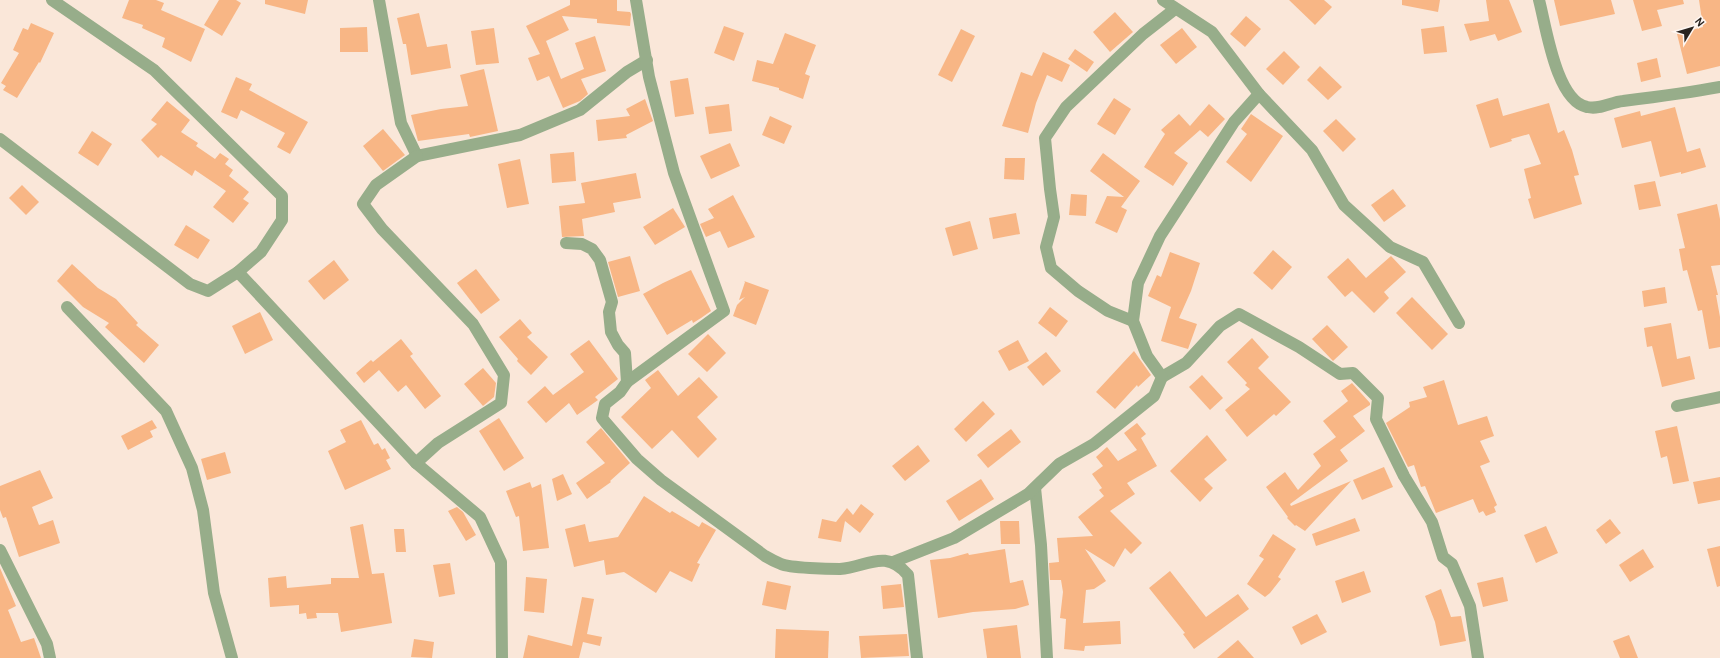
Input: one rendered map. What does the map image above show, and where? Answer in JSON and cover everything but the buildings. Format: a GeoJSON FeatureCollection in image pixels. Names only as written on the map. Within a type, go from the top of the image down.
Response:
{"type":"FeatureCollection","features":[{"type":"Feature","properties":{"kind":"street"},"geometry":{"type":"LineString","coordinates":[[0,139],[190,284],[208,291],[238,272],[260,252],[282,220],[282,196],[154,70],[52,0]]}},
{"type":"Feature","properties":{"kind":"street"},"geometry":{"type":"LineString","coordinates":[[379,0],[401,123],[417,156]]}},
{"type":"Feature","properties":{"kind":"street"},"geometry":{"type":"LineString","coordinates":[[636,0],[649,77],[674,173],[724,311],[626,382],[620,392],[605,404],[602,418],[638,459],[661,480],[765,556],[783,565],[840,569],[875,560],[893,562],[901,567],[908,575],[917,658]]}},
{"type":"Feature","properties":{"kind":"street"},"geometry":{"type":"LineString","coordinates":[[1163,0],[1212,32],[1259,94],[1312,150],[1344,205],[1390,247],[1423,262],[1459,323]]}},
{"type":"Feature","properties":{"kind":"street"},"geometry":{"type":"LineString","coordinates":[[1539,0],[1551,50],[1562,80],[1568,94],[1578,104],[1587,108],[1598,108],[1621,101],[1669,96],[1720,87]]}},
{"type":"Feature","properties":{"kind":"street"},"geometry":{"type":"LineString","coordinates":[[1133,321],[1108,311],[1078,291],[1051,268],[1046,247],[1054,217],[1045,138],[1066,107],[1143,34],[1175,9]]}},
{"type":"Feature","properties":{"kind":"street"},"geometry":{"type":"LineString","coordinates":[[416,463],[438,443],[501,403],[504,375],[473,324],[382,228],[363,204],[376,185],[417,156],[520,135],[580,110],[627,72],[647,60]]}},
{"type":"Feature","properties":{"kind":"street"},"geometry":{"type":"LineString","coordinates":[[1162,377],[1147,356],[1133,321],[1138,283],[1160,236],[1234,122],[1259,94]]}},
{"type":"Feature","properties":{"kind":"street"},"geometry":{"type":"LineString","coordinates":[[566,243],[582,244],[592,249],[600,260],[612,302],[609,312],[612,332],[618,345],[625,353],[626,382]]}},
{"type":"Feature","properties":{"kind":"street"},"geometry":{"type":"LineString","coordinates":[[238,272],[416,463],[480,517],[501,562],[502,658]]}},
{"type":"Feature","properties":{"kind":"street"},"geometry":{"type":"LineString","coordinates":[[67,307],[166,411],[192,468],[203,510],[214,593],[232,658]]}},
{"type":"Feature","properties":{"kind":"street"},"geometry":{"type":"LineString","coordinates":[[893,562],[954,538],[1028,494],[1059,464],[1094,444],[1154,396],[1162,377],[1186,363],[1220,326],[1239,314],[1299,347],[1340,374],[1353,373],[1378,398],[1376,419],[1404,476],[1432,522],[1443,557],[1452,564],[1470,606],[1478,658]]}},
{"type":"Feature","properties":{"kind":"street"},"geometry":{"type":"LineString","coordinates":[[1677,406],[1720,397]]}},
{"type":"Feature","properties":{"kind":"street"},"geometry":{"type":"LineString","coordinates":[[1035,488],[1041,545],[1047,658]]}},
{"type":"Feature","properties":{"kind":"street"},"geometry":{"type":"LineString","coordinates":[[0,550],[47,644],[50,658]]}}]}
